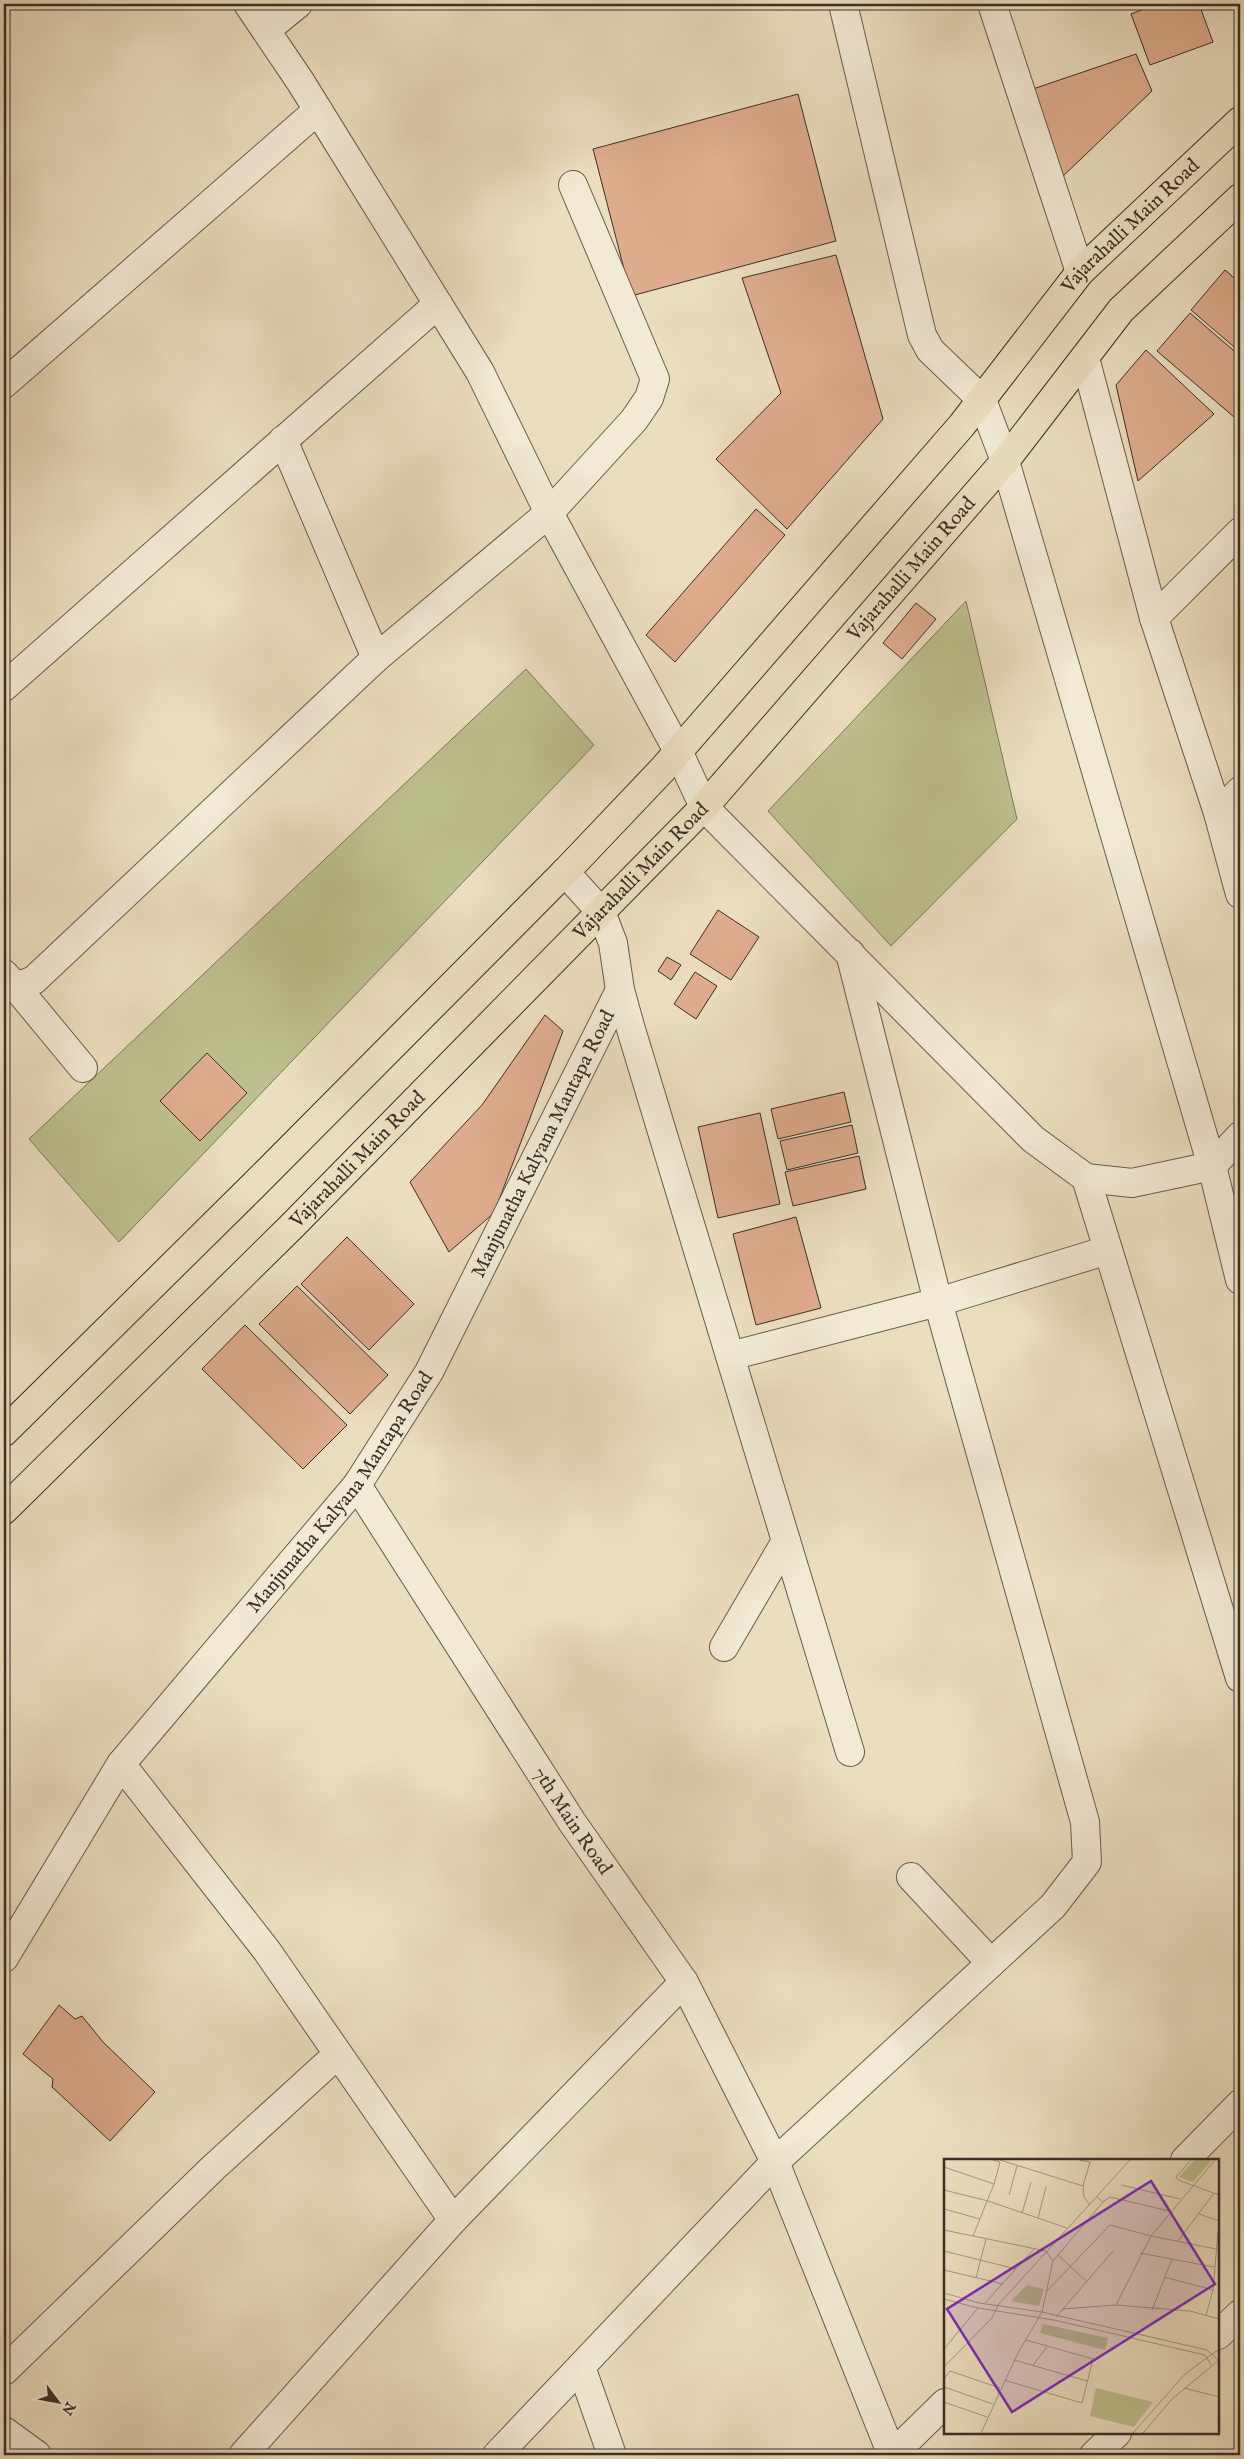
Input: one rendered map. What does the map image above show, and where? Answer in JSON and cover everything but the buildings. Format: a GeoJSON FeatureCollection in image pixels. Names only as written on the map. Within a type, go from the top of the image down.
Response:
{"type":"FeatureCollection","features":[{"type":"Feature","properties":{"kind":"main road","name":"Vajarahalli Main Road"},"geometry":{"type":"LineString","coordinates":[[4,1432],[252,1187],[565,872],[678,751],[956,432],[1080,272],[1240,121]]}},
{"type":"Feature","properties":{"kind":"main road","name":"Vajarahalli Main Road"},"geometry":{"type":"LineString","coordinates":[[4,1510],[292,1226],[704,807],[1005,461],[1121,310],[1240,198]]}},
{"type":"Feature","properties":{"kind":"street"},"geometry":{"type":"LineString","coordinates":[[248,4],[318,110],[480,372],[549,513],[678,751],[704,807],[1032,1139],[1086,1178],[1132,1183],[1212,1166],[1240,1136]]}},
{"type":"Feature","properties":{"kind":"street"},"geometry":{"type":"LineString","coordinates":[[266,30],[298,4]]}},
{"type":"Feature","properties":{"kind":"street"},"geometry":{"type":"LineString","coordinates":[[843,4],[922,335],[930,350],[982,400],[1005,461],[1212,1166],[1240,1280]]}},
{"type":"Feature","properties":{"kind":"street"},"geometry":{"type":"LineString","coordinates":[[992,4],[1080,272]]}},
{"type":"Feature","properties":{"kind":"street"},"geometry":{"type":"LineString","coordinates":[[4,384],[318,110]]}},
{"type":"Feature","properties":{"kind":"street"},"geometry":{"type":"LineString","coordinates":[[10,981],[34,980],[376,658],[549,513],[634,420],[649,398],[655,378],[572,185]]}},
{"type":"Feature","properties":{"kind":"street"},"geometry":{"type":"LineString","coordinates":[[4,687],[438,304]]}},
{"type":"Feature","properties":{"kind":"street"},"geometry":{"type":"LineString","coordinates":[[1085,358],[1154,618],[1218,813],[1240,894]]}},
{"type":"Feature","properties":{"kind":"street"},"geometry":{"type":"LineString","coordinates":[[283,440],[376,658]]}},
{"type":"Feature","properties":{"kind":"street"},"geometry":{"type":"LineString","coordinates":[[1154,618],[1240,532]]}},
{"type":"Feature","properties":{"kind":"street"},"geometry":{"type":"LineString","coordinates":[[1218,813],[1240,791]]}},
{"type":"Feature","properties":{"kind":"street"},"geometry":{"type":"LineString","coordinates":[[565,872],[601,912],[613,943],[620,990],[850,1752]]}},
{"type":"Feature","properties":{"kind":"street"},"geometry":{"type":"LineString","coordinates":[[497,2455],[775,2162],[1053,1906],[1087,1862],[1085,1822],[938,1302],[850,953]]}},
{"type":"Feature","properties":{"kind":"street"},"geometry":{"type":"LineString","coordinates":[[10,981],[83,1068]]}},
{"type":"Feature","properties":{"kind":"street","name":"Manjunatha Kalyana Mantapa Road"},"geometry":{"type":"LineString","coordinates":[[4,1958],[121,1764],[357,1486],[429,1372],[620,990]]}},
{"type":"Feature","properties":{"kind":"street"},"geometry":{"type":"LineString","coordinates":[[1086,1178],[1240,1678]]}},
{"type":"Feature","properties":{"kind":"street"},"geometry":{"type":"LineString","coordinates":[[730,1356],[938,1302],[1108,1250]]}},
{"type":"Feature","properties":{"kind":"street","name":"7th Main Road"},"geometry":{"type":"LineString","coordinates":[[357,1486],[572,1822],[684,1982],[775,2162],[892,2455]]}},
{"type":"Feature","properties":{"kind":"street"},"geometry":{"type":"LineString","coordinates":[[724,1647],[786,1541]]}},
{"type":"Feature","properties":{"kind":"street"},"geometry":{"type":"LineString","coordinates":[[121,1764],[267,1951],[453,2220]]}},
{"type":"Feature","properties":{"kind":"street"},"geometry":{"type":"LineString","coordinates":[[912,1877],[991,1963]]}},
{"type":"Feature","properties":{"kind":"street"},"geometry":{"type":"LineString","coordinates":[[243,2455],[453,2220],[684,1982]]}},
{"type":"Feature","properties":{"kind":"street"},"geometry":{"type":"LineString","coordinates":[[4,2371],[213,2168],[338,2054]]}},
{"type":"Feature","properties":{"kind":"street"},"geometry":{"type":"LineString","coordinates":[[1186,2159],[1240,2104]]}},
{"type":"Feature","properties":{"kind":"street"},"geometry":{"type":"LineString","coordinates":[[1219,2335],[1240,2314]]}},
{"type":"Feature","properties":{"kind":"street"},"geometry":{"type":"LineString","coordinates":[[581,2367],[612,2455]]}},
{"type":"Feature","properties":{"kind":"street"},"geometry":{"type":"LineString","coordinates":[[892,2455],[944,2404]]}},
{"type":"Feature","properties":{"kind":"street"},"geometry":{"type":"LineString","coordinates":[[4,2431],[37,2455]]}},
{"type":"Feature","properties":{"kind":"street"},"geometry":{"type":"LineString","coordinates":[[1094,2455],[1116,2434]]}},
{"type":"Feature","properties":{"kind":"green space"},"geometry":{"type":"Polygon","coordinates":[[[966,601],[1017,819],[891,946],[768,811],[966,601]]]}},
{"type":"Feature","properties":{"kind":"green space"},"geometry":{"type":"Polygon","coordinates":[[[526,669],[594,745],[119,1242],[29,1139],[526,669]]]}}]}
